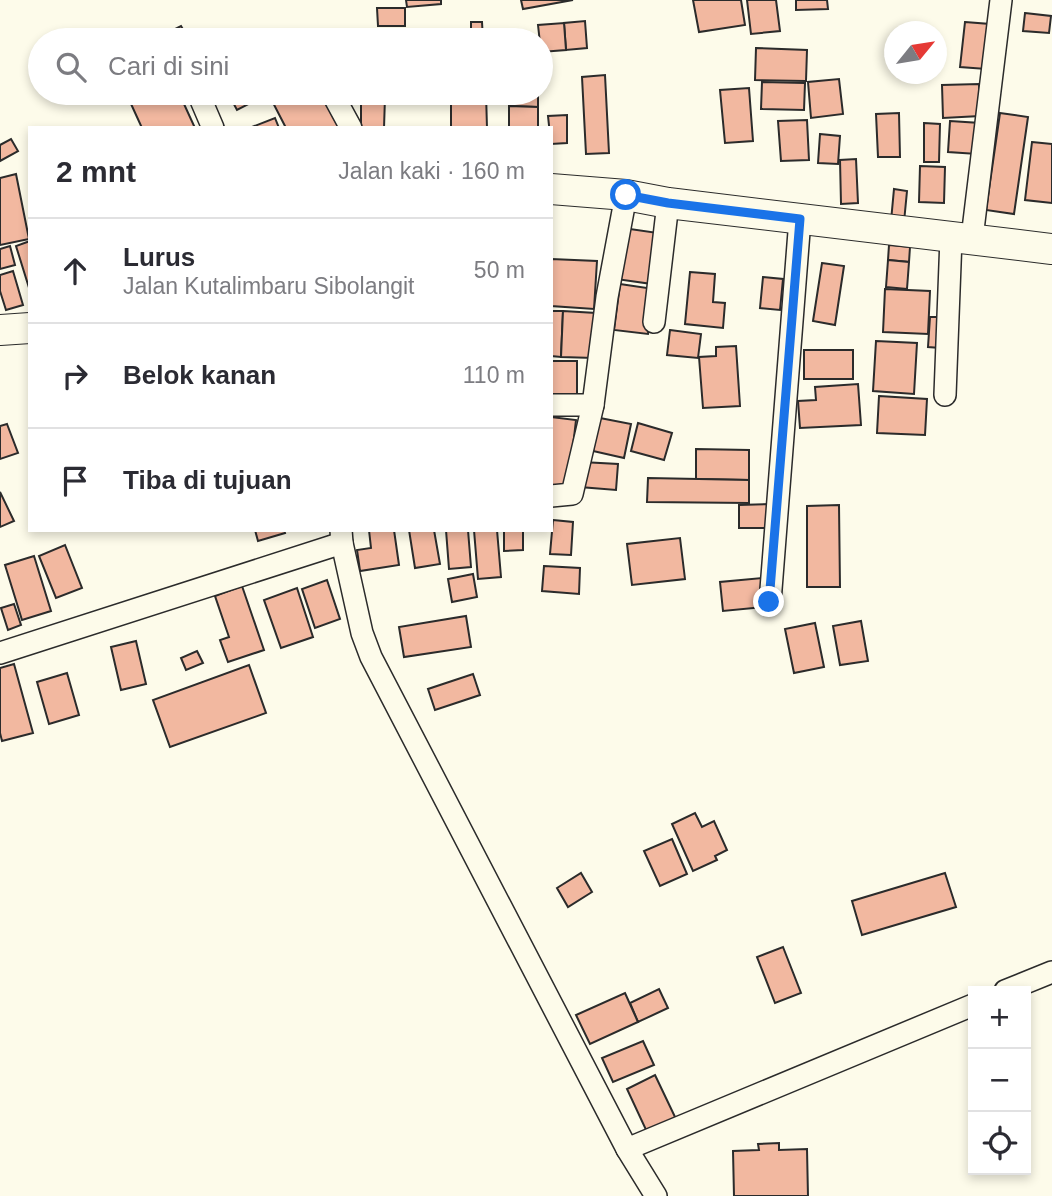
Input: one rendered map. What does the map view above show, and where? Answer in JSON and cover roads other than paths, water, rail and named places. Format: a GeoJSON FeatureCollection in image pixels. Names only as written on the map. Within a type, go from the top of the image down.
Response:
{"type":"FeatureCollection","features":[{"type":"Feature","properties":{"kind":"street"},"geometry":{"type":"LineString","coordinates":[[945,395],[962,238],[1001,0]]}},
{"type":"Feature","properties":{"kind":"street"},"geometry":{"type":"LineString","coordinates":[[203,105],[212,126]]}},
{"type":"Feature","properties":{"kind":"street"},"geometry":{"type":"LineString","coordinates":[[339,105],[350,126]]}},
{"type":"Feature","properties":{"kind":"street"},"geometry":{"type":"LineString","coordinates":[[553,189],[626,195],[668,203],[1052,249]]}},
{"type":"Feature","properties":{"kind":"street"},"geometry":{"type":"LineString","coordinates":[[553,496],[572,494],[593,405],[607,298],[626,195]]}},
{"type":"Feature","properties":{"kind":"street"},"geometry":{"type":"LineString","coordinates":[[654,322],[668,203]]}},
{"type":"Feature","properties":{"kind":"street"},"geometry":{"type":"LineString","coordinates":[[769,602],[800,219]]}},
{"type":"Feature","properties":{"kind":"street"},"geometry":{"type":"LineString","coordinates":[[0,330],[28,328]]}},
{"type":"Feature","properties":{"kind":"street"},"geometry":{"type":"LineString","coordinates":[[553,405],[593,405]]}},
{"type":"Feature","properties":{"kind":"street"},"geometry":{"type":"LineString","coordinates":[[0,653],[341,537],[362,633],[371,657],[626,1149],[656,1196]]}},
{"type":"Feature","properties":{"kind":"street"},"geometry":{"type":"LineString","coordinates":[[1017,986],[1052,972]]}},
{"type":"Feature","properties":{"kind":"street"},"geometry":{"type":"LineString","coordinates":[[626,1149],[968,1007]]}}]}
